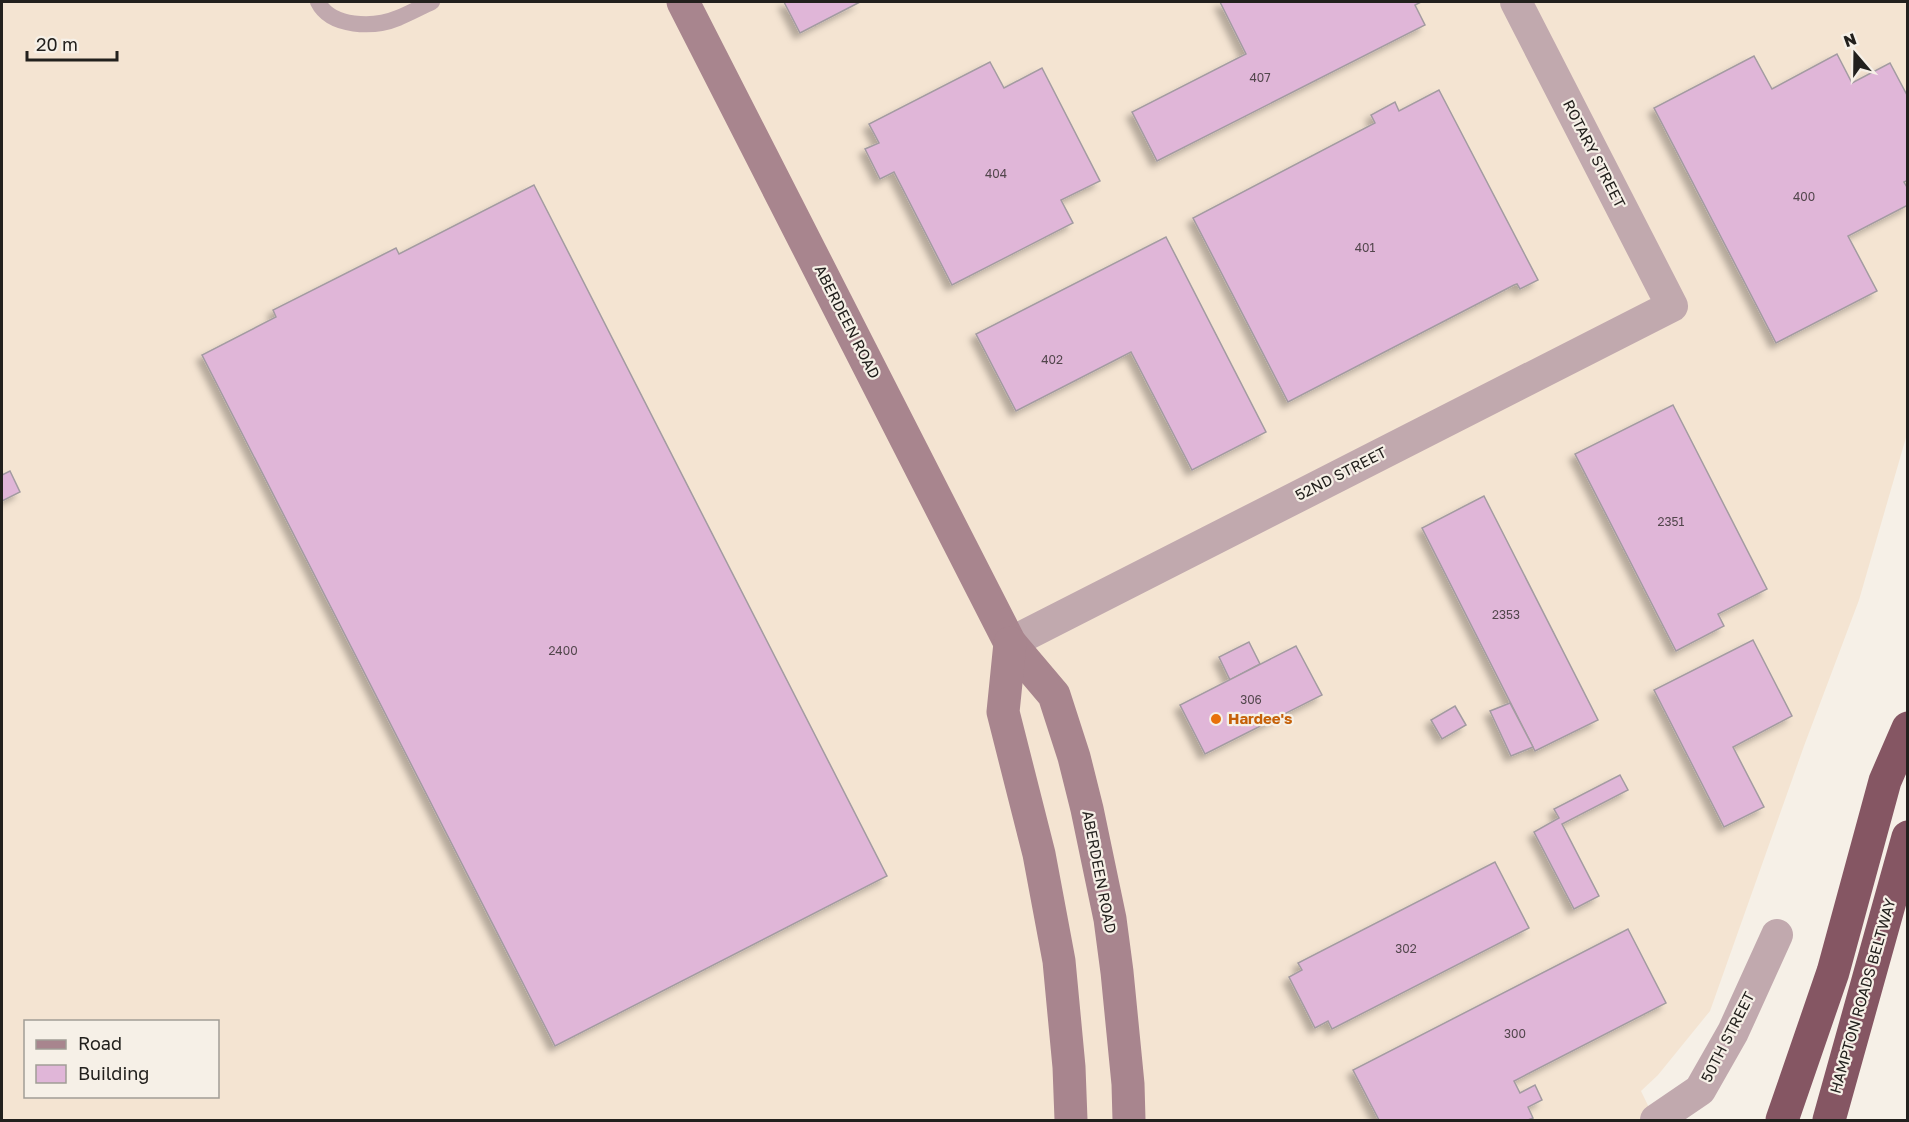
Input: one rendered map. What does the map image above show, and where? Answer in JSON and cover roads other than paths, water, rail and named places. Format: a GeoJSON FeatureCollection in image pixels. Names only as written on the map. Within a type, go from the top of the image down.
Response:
{"type":"FeatureCollection","features":[{"type":"Feature","properties":{"kind":"highway"},"geometry":{"type":"LineString","coordinates":[[1782,1120],[1833,972],[1885,782],[1908,728]]}},
{"type":"Feature","properties":{"kind":"highway","name":"HAMPTON ROADS BELTWAY"},"geometry":{"type":"LineString","coordinates":[[1829,1120],[1908,837]]}},
{"type":"Feature","properties":{"kind":"main road","name":"ABERDEEN ROAD"},"geometry":{"type":"LineString","coordinates":[[684,2],[1010,643],[1054,695],[1074,757],[1102,875],[1118,972],[1129,1120]]}},
{"type":"Feature","properties":{"kind":"main road"},"geometry":{"type":"LineString","coordinates":[[1010,643],[1003,712],[1039,854],[1058,951],[1066,1026],[1071,1120]]}},
{"type":"Feature","properties":{"kind":"street","name":"ROTARY STREET"},"geometry":{"type":"LineString","coordinates":[[1516,2],[1672,306]]}},
{"type":"Feature","properties":{"kind":"street","name":"52ND STREET"},"geometry":{"type":"LineString","coordinates":[[1010,643],[1672,306]]}},
{"type":"Feature","properties":{"kind":"street","name":"50TH STREET"},"geometry":{"type":"LineString","coordinates":[[1656,1120],[1700,1090],[1733,1032],[1777,934]]}},
{"type":"Feature","properties":{"kind":"lane"},"geometry":{"type":"LineString","coordinates":[[318,2],[322,9],[341,21],[368,25],[396,19],[432,2]]}},
{"type":"Feature","properties":{"kind":"place","name":"Hardee's"},"geometry":{"type":"Point","coordinates":[1216,719]}}]}
